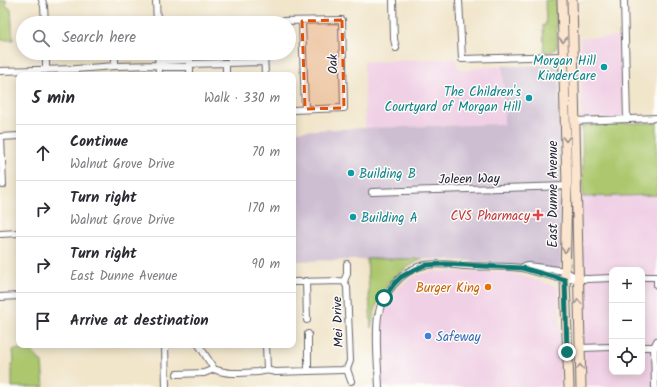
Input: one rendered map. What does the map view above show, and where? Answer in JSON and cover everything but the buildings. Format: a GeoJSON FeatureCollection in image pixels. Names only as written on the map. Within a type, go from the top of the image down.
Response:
{"type":"FeatureCollection","features":[{"type":"Feature","properties":{"kind":"main road","name":"East Dunne Avenue"},"geometry":{"type":"LineString","coordinates":[[562,0],[567,186],[565,276],[569,387]]}},
{"type":"Feature","properties":{"kind":"main road"},"geometry":{"type":"LineString","coordinates":[[566,0],[567,26],[573,34]]}},
{"type":"Feature","properties":{"kind":"main road","name":"East Dunne Avenue"},"geometry":{"type":"LineString","coordinates":[[572,0],[577,278],[581,387]]}},
{"type":"Feature","properties":{"kind":"main road"},"geometry":{"type":"LineString","coordinates":[[565,96],[568,98],[571,116],[575,121]]}},
{"type":"Feature","properties":{"kind":"main road"},"geometry":{"type":"LineString","coordinates":[[576,170],[572,175],[571,182],[567,186],[572,193],[573,215],[577,222]]}},
{"type":"Feature","properties":{"kind":"street"},"geometry":{"type":"LineString","coordinates":[[42,0],[45,16]]}},
{"type":"Feature","properties":{"kind":"street"},"geometry":{"type":"LineString","coordinates":[[156,0],[156,16]]}},
{"type":"Feature","properties":{"kind":"street"},"geometry":{"type":"LineString","coordinates":[[393,0],[394,39],[396,48]]}},
{"type":"Feature","properties":{"kind":"street"},"geometry":{"type":"LineString","coordinates":[[460,0],[462,59],[563,56]]}},
{"type":"Feature","properties":{"kind":"street"},"geometry":{"type":"LineString","coordinates":[[624,0],[627,119]]}},
{"type":"Feature","properties":{"kind":"street","name":"Oak"},"geometry":{"type":"LineString","coordinates":[[302,21],[342,20],[344,108],[305,109]]}},
{"type":"Feature","properties":{"kind":"street"},"geometry":{"type":"LineString","coordinates":[[296,21],[302,21],[305,109],[296,110]]}},
{"type":"Feature","properties":{"kind":"street"},"geometry":{"type":"LineString","coordinates":[[46,60],[46,70]]}},
{"type":"Feature","properties":{"kind":"street"},"geometry":{"type":"LineString","coordinates":[[115,60],[115,66]]}},
{"type":"Feature","properties":{"kind":"street"},"geometry":{"type":"LineString","coordinates":[[158,60],[158,72]]}},
{"type":"Feature","properties":{"kind":"street"},"geometry":{"type":"LineString","coordinates":[[190,60],[190,72]]}},
{"type":"Feature","properties":{"kind":"street"},"geometry":{"type":"LineString","coordinates":[[0,70],[46,70],[75,72],[115,66],[158,65],[164,67],[190,64],[264,62],[265,72]]}},
{"type":"Feature","properties":{"kind":"street"},"geometry":{"type":"LineString","coordinates":[[226,64],[226,72]]}},
{"type":"Feature","properties":{"kind":"street"},"geometry":{"type":"LineString","coordinates":[[575,121],[657,118]]}},
{"type":"Feature","properties":{"kind":"street"},"geometry":{"type":"LineString","coordinates":[[3,185],[0,137],[16,136]]}},
{"type":"Feature","properties":{"kind":"street","name":"Joleen Way"},"geometry":{"type":"LineString","coordinates":[[372,192],[567,186]]}},
{"type":"Feature","properties":{"kind":"street"},"geometry":{"type":"LineString","coordinates":[[0,234],[16,233]]}},
{"type":"Feature","properties":{"kind":"street","name":"Mei Drive"},"geometry":{"type":"LineString","coordinates":[[346,264],[347,274],[344,281],[347,287],[350,361],[347,369],[351,380]]}},
{"type":"Feature","properties":{"kind":"street"},"geometry":{"type":"LineString","coordinates":[[379,387],[378,316],[384,298],[394,284],[401,277],[412,271],[425,265],[445,264],[522,268],[587,279],[609,278]]}},
{"type":"Feature","properties":{"kind":"street"},"geometry":{"type":"LineString","coordinates":[[645,277],[657,277],[657,285]]}},
{"type":"Feature","properties":{"kind":"street"},"geometry":{"type":"LineString","coordinates":[[306,281],[307,320]]}},
{"type":"Feature","properties":{"kind":"street"},"geometry":{"type":"LineString","coordinates":[[296,282],[344,281]]}},
{"type":"Feature","properties":{"kind":"street"},"geometry":{"type":"LineString","coordinates":[[0,297],[16,296]]}},
{"type":"Feature","properties":{"kind":"street"},"geometry":{"type":"LineString","coordinates":[[308,334],[308,371]]}},
{"type":"Feature","properties":{"kind":"street"},"geometry":{"type":"LineString","coordinates":[[645,347],[656,345],[655,387]]}},
{"type":"Feature","properties":{"kind":"street"},"geometry":{"type":"LineString","coordinates":[[580,348],[609,347]]}},
{"type":"Feature","properties":{"kind":"street"},"geometry":{"type":"LineString","coordinates":[[165,348],[166,387]]}},
{"type":"Feature","properties":{"kind":"street"},"geometry":{"type":"LineString","coordinates":[[201,348],[214,369],[224,374],[259,372],[267,369],[275,372],[347,369]]}},
{"type":"Feature","properties":{"kind":"street"},"geometry":{"type":"LineString","coordinates":[[266,348],[267,369]]}},
{"type":"Feature","properties":{"kind":"street"},"geometry":{"type":"LineString","coordinates":[[177,374],[204,373],[214,369]]}},
{"type":"Feature","properties":{"kind":"highlighted area"},"geometry":{"type":"Polygon","coordinates":[[[342,20],[344,108],[305,109],[302,21],[342,20]]]}},
{"type":"Feature","properties":{"kind":"shaded area"},"geometry":{"type":"Polygon","coordinates":[[[622,37],[623,123],[582,126],[580,38],[622,37]]]}},
{"type":"Feature","properties":{"kind":"shaded area"},"geometry":{"type":"Polygon","coordinates":[[[456,58],[458,67],[465,71],[473,68],[503,66],[504,124],[365,128],[364,62],[456,58]]]}},
{"type":"Feature","properties":{"kind":"shaded area"},"geometry":{"type":"Polygon","coordinates":[[[556,65],[559,67],[561,272],[470,261],[422,259],[296,261],[296,131],[504,124],[503,66],[556,65]]]}},
{"type":"Feature","properties":{"kind":"shaded area"},"geometry":{"type":"Polygon","coordinates":[[[657,195],[657,387],[587,387],[571,197],[657,195]]]}},
{"type":"Feature","properties":{"kind":"shaded area"},"geometry":{"type":"Polygon","coordinates":[[[434,271],[508,272],[559,287],[561,387],[382,387],[382,321],[391,295],[413,276],[434,271]]]}},
{"type":"Feature","properties":{"kind":"green space"},"geometry":{"type":"Polygon","coordinates":[[[0,0],[6,0],[6,6],[11,9],[13,40],[0,40],[0,0]]]}},
{"type":"Feature","properties":{"kind":"green space"},"geometry":{"type":"Polygon","coordinates":[[[545,0],[555,0],[556,2],[557,46],[554,51],[548,52],[544,52],[543,25],[546,25],[545,0]]]}},
{"type":"Feature","properties":{"kind":"green space"},"geometry":{"type":"Polygon","coordinates":[[[623,123],[657,123],[657,195],[583,197],[582,126],[623,123]]]}},
{"type":"Feature","properties":{"kind":"green space"},"geometry":{"type":"Polygon","coordinates":[[[367,259],[422,259],[403,270],[389,283],[377,304],[371,328],[367,259]]]}},
{"type":"Feature","properties":{"kind":"green space"},"geometry":{"type":"Polygon","coordinates":[[[13,350],[31,350],[42,363],[44,387],[12,387],[12,364],[14,362],[13,350]]]}},
{"type":"Feature","properties":{"kind":"place","name":"Morgan Hill KinderCare"},"geometry":{"type":"Point","coordinates":[604,67]}},
{"type":"Feature","properties":{"kind":"place","name":"The Children's Courtyard of Morgan Hill"},"geometry":{"type":"Point","coordinates":[529,98]}},
{"type":"Feature","properties":{"kind":"place","name":"Building B"},"geometry":{"type":"Point","coordinates":[351,173]}},
{"type":"Feature","properties":{"kind":"place","name":"CVS Pharmacy"},"geometry":{"type":"Point","coordinates":[538,215]}},
{"type":"Feature","properties":{"kind":"place","name":"Building A"},"geometry":{"type":"Point","coordinates":[353,217]}},
{"type":"Feature","properties":{"kind":"place","name":"Burger King"},"geometry":{"type":"Point","coordinates":[488,287]}},
{"type":"Feature","properties":{"kind":"place","name":"Safeway"},"geometry":{"type":"Point","coordinates":[428,336]}},
{"type":"Feature","properties":{"kind":"route"},"geometry":{"type":"LineString","coordinates":[[384,298],[401,277],[425,265],[445,264],[522,268],[565,280],[567,352]]}}]}
